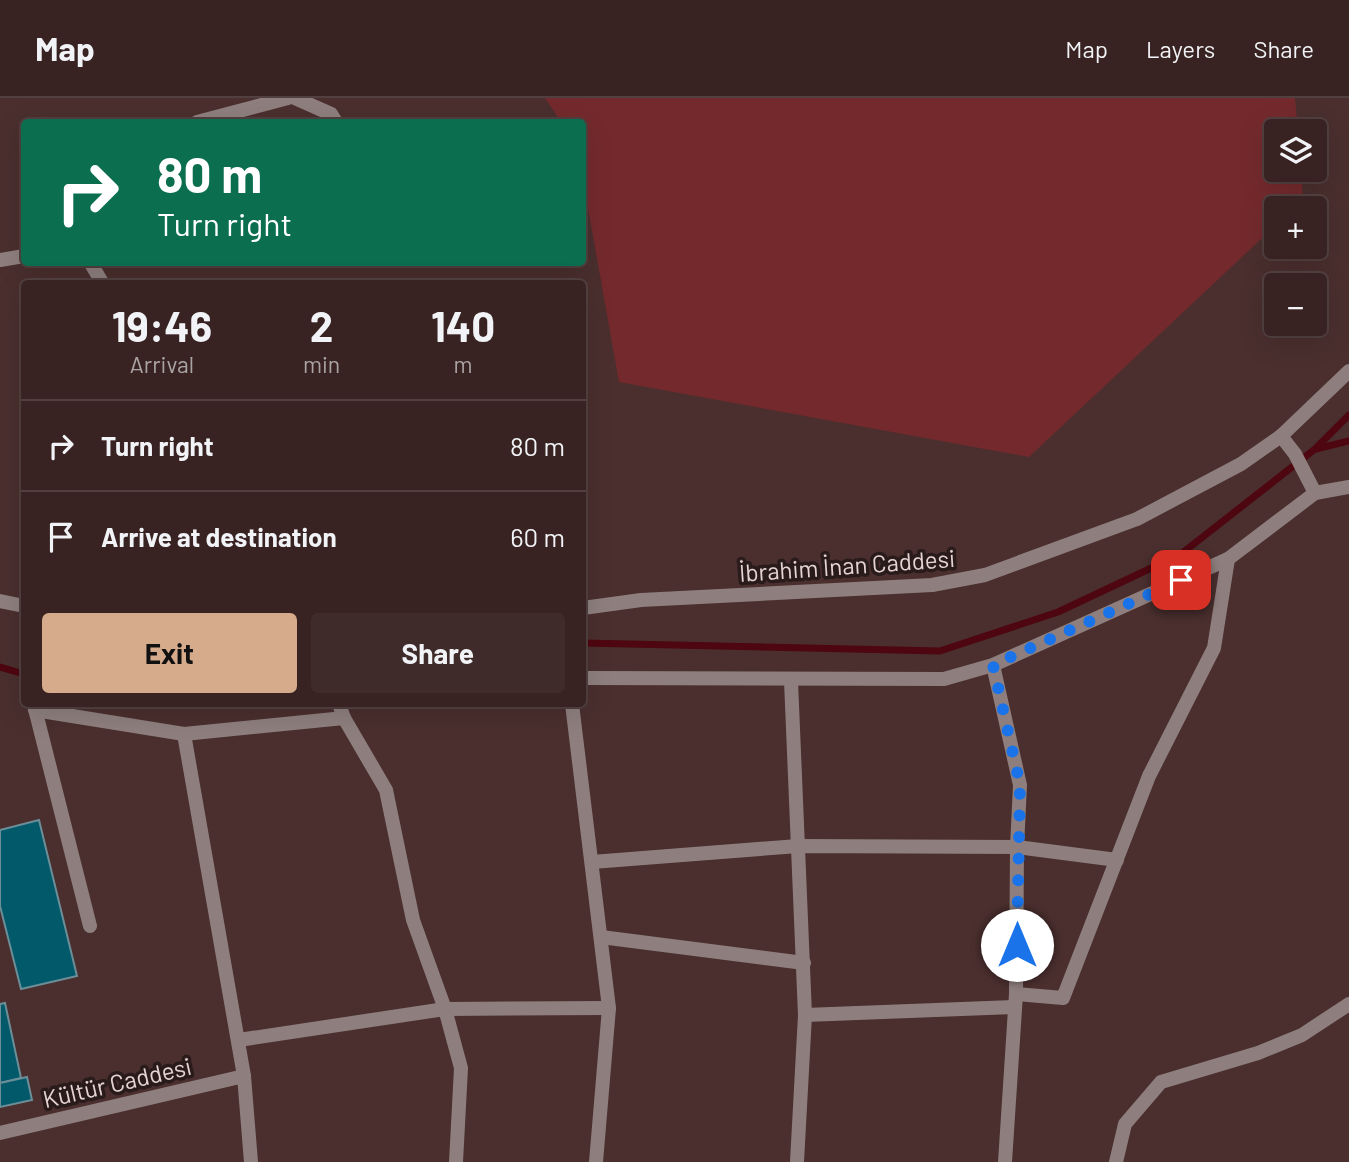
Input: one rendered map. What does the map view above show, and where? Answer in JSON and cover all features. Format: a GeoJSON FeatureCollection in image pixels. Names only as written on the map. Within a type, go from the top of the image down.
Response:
{"type":"FeatureCollection","features":[{"type":"Feature","properties":{"kind":"street"},"geometry":{"type":"LineString","coordinates":[[208,119],[288,98]]}},
{"type":"Feature","properties":{"kind":"street"},"geometry":{"type":"LineString","coordinates":[[295,98],[331,114],[334,119]]}},
{"type":"Feature","properties":{"kind":"street"},"geometry":{"type":"LineString","coordinates":[[0,260],[21,256]]}},
{"type":"Feature","properties":{"kind":"street","name":"İbrahim İnan Caddesi"},"geometry":{"type":"LineString","coordinates":[[586,608],[641,600],[960,582],[1137,519],[1241,464],[1281,436],[1349,371]]}},
{"type":"Feature","properties":{"kind":"street"},"geometry":{"type":"LineString","coordinates":[[1281,436],[1295,454],[1315,492]]}},
{"type":"Feature","properties":{"kind":"street"},"geometry":{"type":"LineString","coordinates":[[586,678],[791,681],[944,679],[993,665],[1227,559],[1315,492],[1349,487]]}},
{"type":"Feature","properties":{"kind":"street"},"geometry":{"type":"LineString","coordinates":[[805,1015],[1063,998],[1149,776],[1214,648],[1227,559]]}},
{"type":"Feature","properties":{"kind":"street"},"geometry":{"type":"LineString","coordinates":[[0,599],[21,605]]}},
{"type":"Feature","properties":{"kind":"street"},"geometry":{"type":"LineString","coordinates":[[993,665],[1020,785],[1015,1000],[1005,1162]]}},
{"type":"Feature","properties":{"kind":"street"},"geometry":{"type":"LineString","coordinates":[[791,681],[805,1015],[797,1162]]}},
{"type":"Feature","properties":{"kind":"street"},"geometry":{"type":"LineString","coordinates":[[90,926],[35,707],[184,734],[340,709],[386,790],[413,920],[445,1009],[461,1068],[456,1162]]}},
{"type":"Feature","properties":{"kind":"street"},"geometry":{"type":"LineString","coordinates":[[572,707],[609,1008],[596,1162]]}},
{"type":"Feature","properties":{"kind":"street"},"geometry":{"type":"LineString","coordinates":[[184,734],[239,1040],[251,1162]]}},
{"type":"Feature","properties":{"kind":"street"},"geometry":{"type":"LineString","coordinates":[[592,862],[798,846],[1017,847],[1117,860]]}},
{"type":"Feature","properties":{"kind":"street"},"geometry":{"type":"LineString","coordinates":[[601,937],[804,963]]}},
{"type":"Feature","properties":{"kind":"street"},"geometry":{"type":"LineString","coordinates":[[1116,1162],[1125,1124],[1161,1082],[1258,1053],[1302,1035],[1349,1004]]}},
{"type":"Feature","properties":{"kind":"street"},"geometry":{"type":"LineString","coordinates":[[239,1040],[445,1009],[609,1008]]}},
{"type":"Feature","properties":{"kind":"street","name":"Kültür Caddesi"},"geometry":{"type":"LineString","coordinates":[[0,1133],[244,1076]]}},
{"type":"Feature","properties":{"kind":"shaded area"},"geometry":{"type":"Polygon","coordinates":[[[545,98],[1295,98],[1297,119],[1264,119],[1264,182],[1302,182],[1303,196],[1264,196],[1264,236],[1029,457],[619,382],[586,197],[586,119],[559,119],[545,98]]]}},
{"type":"Feature","properties":{"kind":"building"},"geometry":{"type":"Polygon","coordinates":[[[39,820],[77,976],[21,989],[0,906],[0,830],[39,820]]]}},
{"type":"Feature","properties":{"kind":"building"},"geometry":{"type":"Polygon","coordinates":[[[5,1003],[21,1078],[0,1083],[0,1004],[5,1003]]]}},
{"type":"Feature","properties":{"kind":"building"},"geometry":{"type":"Polygon","coordinates":[[[27,1077],[32,1100],[0,1107],[0,1083],[27,1077]]]}},
{"type":"Feature","properties":{"kind":"waterway"},"geometry":{"type":"LineString","coordinates":[[586,643],[940,651],[1058,612],[1181,554],[1315,449],[1349,415]]}},
{"type":"Feature","properties":{"kind":"waterway"},"geometry":{"type":"LineString","coordinates":[[1316,449],[1349,441]]}},
{"type":"Feature","properties":{"kind":"waterway"},"geometry":{"type":"LineString","coordinates":[[0,667],[21,673]]}},
{"type":"Feature","properties":{"kind":"route"},"geometry":{"type":"LineString","coordinates":[[1017,945],[1020,785],[993,665],[1181,580]]}}]}
